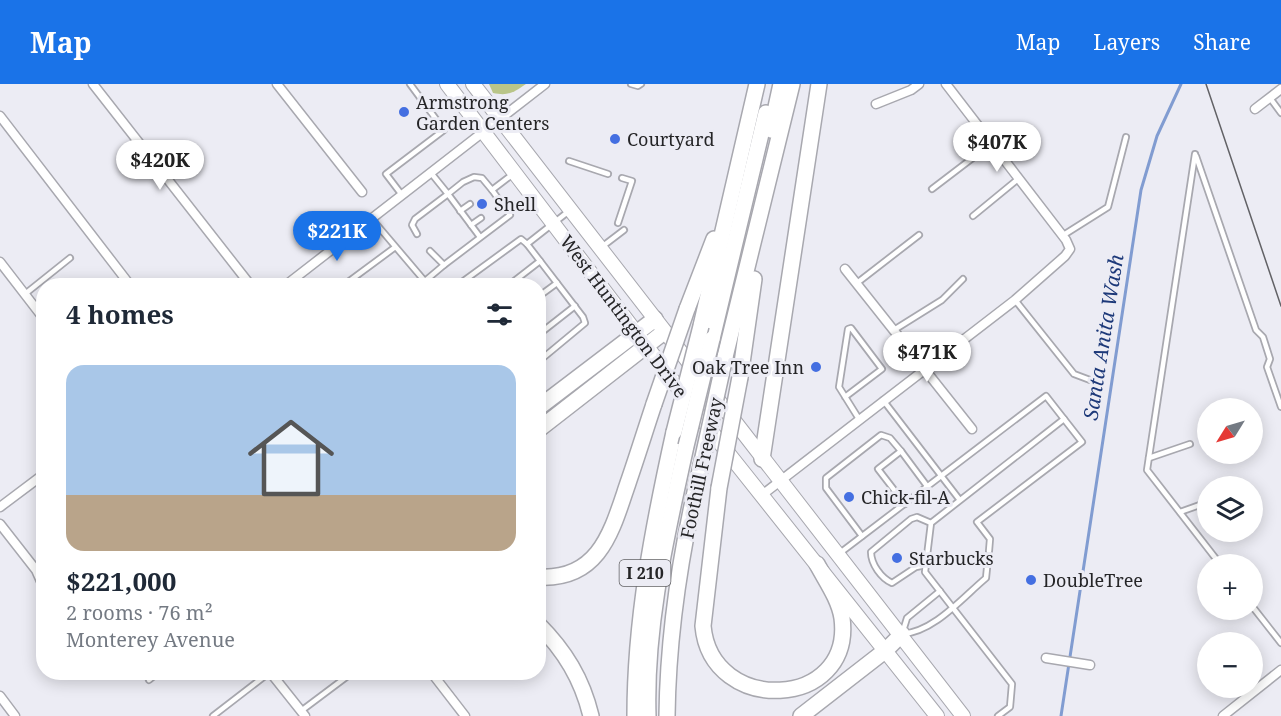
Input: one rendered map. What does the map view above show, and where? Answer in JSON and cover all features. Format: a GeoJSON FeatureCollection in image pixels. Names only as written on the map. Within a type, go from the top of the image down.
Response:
{"type":"FeatureCollection","features":[{"type":"Feature","properties":{"kind":"highway","name":"Foothill Freeway"},"geometry":{"type":"LineString","coordinates":[[635,716],[639,620],[649,549],[674,432],[757,84]]}},
{"type":"Feature","properties":{"kind":"highway"},"geometry":{"type":"LineString","coordinates":[[719,348],[773,84]]}},
{"type":"Feature","properties":{"kind":"highway"},"geometry":{"type":"LineString","coordinates":[[658,716],[663,609],[680,505],[781,84]]}},
{"type":"Feature","properties":{"kind":"highway","name":"Foothill Freeway"},"geometry":{"type":"LineString","coordinates":[[667,716],[668,657],[675,592],[689,516],[693,456],[719,348],[764,205],[792,84]]}},
{"type":"Feature","properties":{"kind":"highway"},"geometry":{"type":"LineString","coordinates":[[762,459],[819,84]]}},
{"type":"Feature","properties":{"kind":"highway"},"geometry":{"type":"LineString","coordinates":[[546,577],[561,576],[579,569],[604,546],[615,522],[687,309],[730,201]]}},
{"type":"Feature","properties":{"kind":"highway"},"geometry":{"type":"LineString","coordinates":[[764,205],[740,377],[719,488],[704,637],[704,647],[712,667],[735,690],[765,700],[786,699],[806,691],[829,670],[838,652],[842,620],[839,605],[817,564]]}},
{"type":"Feature","properties":{"kind":"highway"},"geometry":{"type":"LineString","coordinates":[[546,402],[655,319]]}},
{"type":"Feature","properties":{"kind":"highway"},"geometry":{"type":"LineString","coordinates":[[546,424],[664,332]]}},
{"type":"Feature","properties":{"kind":"highway"},"geometry":{"type":"LineString","coordinates":[[648,716],[656,599],[665,535],[693,456]]}},
{"type":"Feature","properties":{"kind":"highway"},"geometry":{"type":"LineString","coordinates":[[546,633],[568,657],[586,695],[591,716]]}},
{"type":"Feature","properties":{"kind":"highway"},"geometry":{"type":"LineString","coordinates":[[801,716],[886,650],[902,634]]}},
{"type":"Feature","properties":{"kind":"main road","name":"West Huntington Drive"},"geometry":{"type":"LineString","coordinates":[[447,84],[762,495],[937,716]]}},
{"type":"Feature","properties":{"kind":"main road","name":"West Huntington Drive"},"geometry":{"type":"LineString","coordinates":[[473,84],[762,459],[902,634],[963,716]]}},
{"type":"Feature","properties":{"kind":"street"},"geometry":{"type":"LineString","coordinates":[[93,84],[245,278]]}},
{"type":"Feature","properties":{"kind":"street"},"geometry":{"type":"LineString","coordinates":[[277,84],[363,192]]}},
{"type":"Feature","properties":{"kind":"street"},"geometry":{"type":"LineString","coordinates":[[295,278],[545,84]]}},
{"type":"Feature","properties":{"kind":"street"},"geometry":{"type":"LineString","coordinates":[[876,104],[911,90],[919,84]]}},
{"type":"Feature","properties":{"kind":"street"},"geometry":{"type":"LineString","coordinates":[[762,495],[1015,300],[1070,249],[946,84]]}},
{"type":"Feature","properties":{"kind":"street"},"geometry":{"type":"LineString","coordinates":[[1255,109],[1281,89]]}},
{"type":"Feature","properties":{"kind":"street"},"geometry":{"type":"LineString","coordinates":[[0,116],[125,278]]}},
{"type":"Feature","properties":{"kind":"street"},"geometry":{"type":"LineString","coordinates":[[0,262],[36,310]]}},
{"type":"Feature","properties":{"kind":"street"},"geometry":{"type":"LineString","coordinates":[[845,269],[972,429]]}},
{"type":"Feature","properties":{"kind":"street"},"geometry":{"type":"LineString","coordinates":[[0,507],[36,480]]}},
{"type":"Feature","properties":{"kind":"street"},"geometry":{"type":"LineString","coordinates":[[0,524],[36,570]]}},
{"type":"Feature","properties":{"kind":"street"},"geometry":{"type":"LineString","coordinates":[[1046,658],[1090,665]]}},
{"type":"Feature","properties":{"kind":"street"},"geometry":{"type":"LineString","coordinates":[[1223,716],[1281,670]]}},
{"type":"Feature","properties":{"kind":"street"},"geometry":{"type":"LineString","coordinates":[[276,680],[303,713]]}},
{"type":"Feature","properties":{"kind":"street"},"geometry":{"type":"LineString","coordinates":[[437,680],[465,716]]}},
{"type":"Feature","properties":{"kind":"street"},"geometry":{"type":"LineString","coordinates":[[0,696],[15,716]]}},
{"type":"Feature","properties":{"kind":"lane"},"geometry":{"type":"LineString","coordinates":[[402,195],[386,174],[444,130],[411,84]]}},
{"type":"Feature","properties":{"kind":"lane"},"geometry":{"type":"LineString","coordinates":[[631,84],[638,86],[640,84]]}},
{"type":"Feature","properties":{"kind":"lane"},"geometry":{"type":"LineString","coordinates":[[1270,98],[1281,113]]}},
{"type":"Feature","properties":{"kind":"lane"},"geometry":{"type":"LineString","coordinates":[[1062,236],[1108,207],[1126,137]]}},
{"type":"Feature","properties":{"kind":"lane"},"geometry":{"type":"LineString","coordinates":[[932,189],[991,144]]}},
{"type":"Feature","properties":{"kind":"lane"},"geometry":{"type":"LineString","coordinates":[[1212,554],[1147,470],[1195,154],[1256,330],[1263,337],[1270,359],[1268,367],[1281,407]]}},
{"type":"Feature","properties":{"kind":"lane"},"geometry":{"type":"LineString","coordinates":[[569,161],[608,174]]}},
{"type":"Feature","properties":{"kind":"lane"},"geometry":{"type":"LineString","coordinates":[[430,172],[480,237]]}},
{"type":"Feature","properties":{"kind":"lane"},"geometry":{"type":"LineString","coordinates":[[485,192],[515,173]]}},
{"type":"Feature","properties":{"kind":"lane"},"geometry":{"type":"LineString","coordinates":[[417,234],[412,225],[415,219],[474,177],[482,178],[510,214],[444,265],[431,278]]}},
{"type":"Feature","properties":{"kind":"lane"},"geometry":{"type":"LineString","coordinates":[[618,223],[632,181],[622,178]]}},
{"type":"Feature","properties":{"kind":"lane"},"geometry":{"type":"LineString","coordinates":[[973,216],[1018,179]]}},
{"type":"Feature","properties":{"kind":"lane"},"geometry":{"type":"LineString","coordinates":[[496,206],[501,202]]}},
{"type":"Feature","properties":{"kind":"lane"},"geometry":{"type":"LineString","coordinates":[[460,211],[470,204]]}},
{"type":"Feature","properties":{"kind":"lane"},"geometry":{"type":"LineString","coordinates":[[527,244],[571,209]]}},
{"type":"Feature","properties":{"kind":"lane"},"geometry":{"type":"LineString","coordinates":[[372,218],[394,248],[399,249],[422,278]]}},
{"type":"Feature","properties":{"kind":"lane"},"geometry":{"type":"LineString","coordinates":[[471,225],[481,218]]}},
{"type":"Feature","properties":{"kind":"lane"},"geometry":{"type":"LineString","coordinates":[[600,247],[624,230]]}},
{"type":"Feature","properties":{"kind":"lane"},"geometry":{"type":"LineString","coordinates":[[857,283],[919,235]]}},
{"type":"Feature","properties":{"kind":"lane"},"geometry":{"type":"LineString","coordinates":[[468,278],[521,239],[527,244],[575,306],[585,323],[582,328],[546,356]]}},
{"type":"Feature","properties":{"kind":"lane"},"geometry":{"type":"LineString","coordinates":[[353,278],[394,248]]}},
{"type":"Feature","properties":{"kind":"lane"},"geometry":{"type":"LineString","coordinates":[[430,251],[444,265]]}},
{"type":"Feature","properties":{"kind":"lane"},"geometry":{"type":"LineString","coordinates":[[45,278],[70,258]]}},
{"type":"Feature","properties":{"kind":"lane"},"geometry":{"type":"LineString","coordinates":[[517,278],[540,261]]}},
{"type":"Feature","properties":{"kind":"lane"},"geometry":{"type":"LineString","coordinates":[[894,330],[942,300],[963,279]]}},
{"type":"Feature","properties":{"kind":"lane"},"geometry":{"type":"LineString","coordinates":[[546,291],[557,283]]}},
{"type":"Feature","properties":{"kind":"lane"},"geometry":{"type":"LineString","coordinates":[[24,295],[36,285]]}},
{"type":"Feature","properties":{"kind":"lane"},"geometry":{"type":"LineString","coordinates":[[1015,300],[1074,374],[1090,380]]}},
{"type":"Feature","properties":{"kind":"lane"},"geometry":{"type":"LineString","coordinates":[[546,329],[575,306]]}},
{"type":"Feature","properties":{"kind":"lane"},"geometry":{"type":"LineString","coordinates":[[845,397],[882,369],[851,328],[848,329],[839,387],[845,397],[859,419]]}},
{"type":"Feature","properties":{"kind":"lane"},"geometry":{"type":"LineString","coordinates":[[838,554],[1046,396],[1082,442],[977,522],[990,539],[989,551]]}},
{"type":"Feature","properties":{"kind":"lane"},"geometry":{"type":"LineString","coordinates":[[883,400],[959,499]]}},
{"type":"Feature","properties":{"kind":"lane"},"geometry":{"type":"LineString","coordinates":[[998,716],[1010,707],[1012,684],[925,572],[931,523],[1064,419]]}},
{"type":"Feature","properties":{"kind":"lane"},"geometry":{"type":"LineString","coordinates":[[862,536],[826,488],[826,478],[881,435],[890,438],[927,486]]}},
{"type":"Feature","properties":{"kind":"lane"},"geometry":{"type":"LineString","coordinates":[[1149,458],[1190,444]]}},
{"type":"Feature","properties":{"kind":"lane"},"geometry":{"type":"LineString","coordinates":[[901,451],[878,469],[905,504]]}},
{"type":"Feature","properties":{"kind":"lane"},"geometry":{"type":"LineString","coordinates":[[1180,512],[1197,506]]}},
{"type":"Feature","properties":{"kind":"lane"},"geometry":{"type":"LineString","coordinates":[[926,566],[916,567],[892,583],[885,579],[871,561],[871,552],[913,518],[931,523]]}},
{"type":"Feature","properties":{"kind":"lane"},"geometry":{"type":"LineString","coordinates":[[940,591],[907,618],[902,634],[918,633],[952,607],[986,578],[987,568]]}},
{"type":"Feature","properties":{"kind":"lane"},"geometry":{"type":"LineString","coordinates":[[1263,620],[1281,643]]}},
{"type":"Feature","properties":{"kind":"lane"},"geometry":{"type":"LineString","coordinates":[[213,716],[260,680]]}},
{"type":"Feature","properties":{"kind":"lane"},"geometry":{"type":"LineString","coordinates":[[303,713],[343,680]]}},
{"type":"Feature","properties":{"kind":"green space"},"geometry":{"type":"Polygon","coordinates":[[[489,84],[526,84],[514,92],[503,94],[493,93],[489,84]]]}},
{"type":"Feature","properties":{"kind":"waterway","name":"Santa Anita Wash"},"geometry":{"type":"LineString","coordinates":[[1061,716],[1141,190],[1157,136],[1181,84]]}},
{"type":"Feature","properties":{"kind":"tram line"},"geometry":{"type":"LineString","coordinates":[[1206,84],[1281,306]]}},
{"type":"Feature","properties":{"kind":"place","name":"Armstrong Garden Centers"},"geometry":{"type":"Point","coordinates":[404,112]}},
{"type":"Feature","properties":{"kind":"place","name":"Courtyard"},"geometry":{"type":"Point","coordinates":[615,139]}},
{"type":"Feature","properties":{"kind":"place","name":"Shell"},"geometry":{"type":"Point","coordinates":[482,204]}},
{"type":"Feature","properties":{"kind":"place","name":"Oak Tree Inn"},"geometry":{"type":"Point","coordinates":[816,367]}},
{"type":"Feature","properties":{"kind":"place","name":"Chick-fil-A"},"geometry":{"type":"Point","coordinates":[849,497]}},
{"type":"Feature","properties":{"kind":"place","name":"Starbucks"},"geometry":{"type":"Point","coordinates":[897,558]}},
{"type":"Feature","properties":{"kind":"place","name":"DoubleTree"},"geometry":{"type":"Point","coordinates":[1031,580]}}]}
